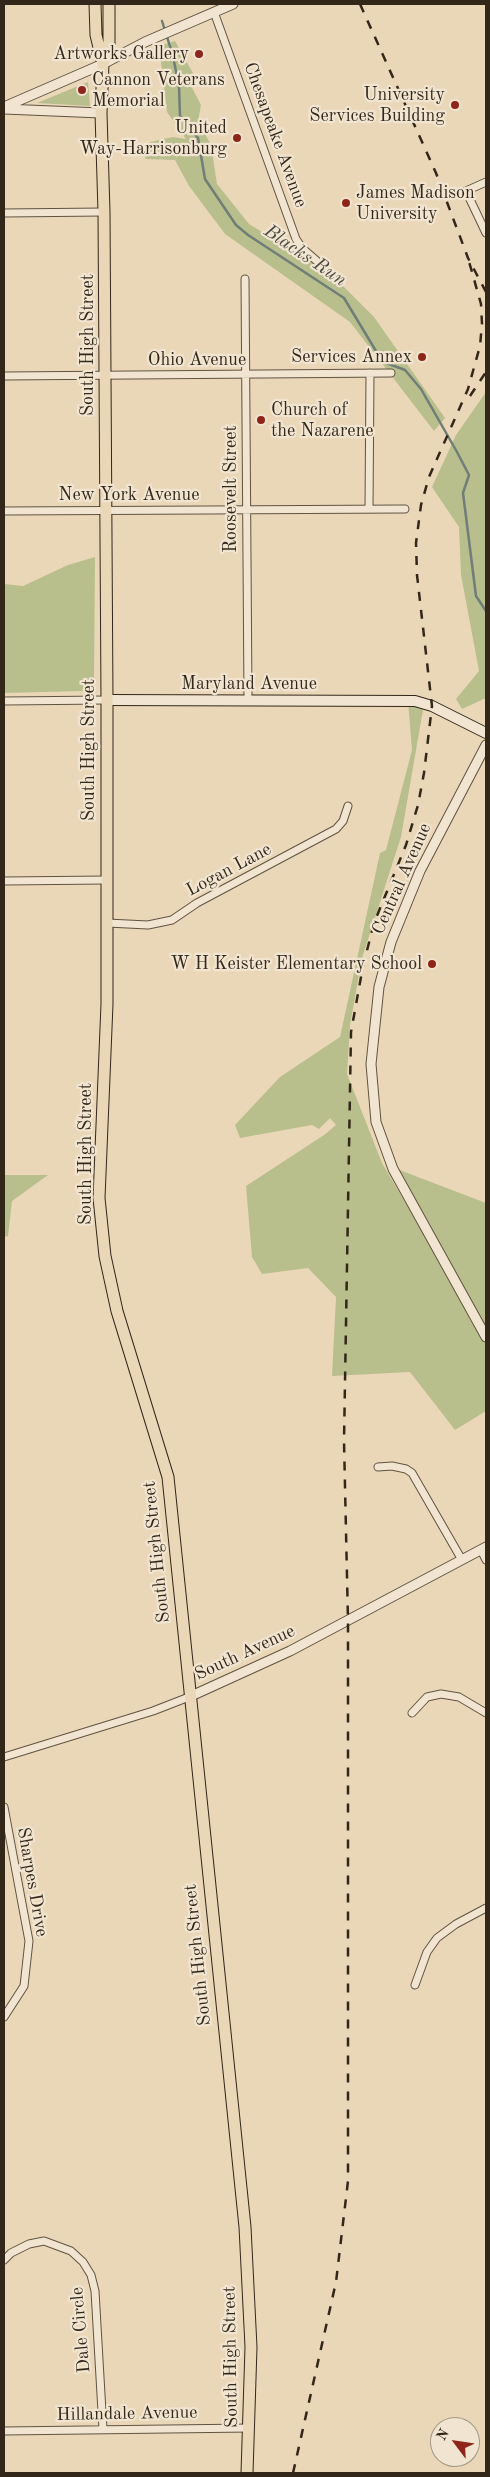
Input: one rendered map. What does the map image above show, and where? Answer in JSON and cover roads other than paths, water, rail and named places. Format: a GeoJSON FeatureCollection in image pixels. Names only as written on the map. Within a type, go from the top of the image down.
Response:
{"type":"FeatureCollection","features":[{"type":"Feature","properties":{"kind":"main road","name":"South High Street"},"geometry":{"type":"LineString","coordinates":[[95,4],[96,35],[103,64],[106,510],[107,1004],[100,1198],[105,1256],[117,1311],[168,1477],[189,1697],[245,2227],[251,2347],[248,2473]]}},
{"type":"Feature","properties":{"kind":"main road"},"geometry":{"type":"LineString","coordinates":[[103,64],[109,37],[109,4]]}},
{"type":"Feature","properties":{"kind":"main road","name":"Maryland Avenue"},"geometry":{"type":"LineString","coordinates":[[106,700],[416,701],[432,706],[486,733]]}},
{"type":"Feature","properties":{"kind":"street"},"geometry":{"type":"LineString","coordinates":[[4,108],[233,4]]}},
{"type":"Feature","properties":{"kind":"street","name":"Chesapeake Avenue"},"geometry":{"type":"LineString","coordinates":[[214,12],[296,239],[306,252],[318,262]]}},
{"type":"Feature","properties":{"kind":"street"},"geometry":{"type":"LineString","coordinates":[[4,108],[102,113]]}},
{"type":"Feature","properties":{"kind":"street"},"geometry":{"type":"LineString","coordinates":[[486,182],[466,191],[486,233]]}},
{"type":"Feature","properties":{"kind":"street"},"geometry":{"type":"LineString","coordinates":[[4,213],[104,212]]}},
{"type":"Feature","properties":{"kind":"street","name":"Roosevelt Street"},"geometry":{"type":"LineString","coordinates":[[246,279],[248,699]]}},
{"type":"Feature","properties":{"kind":"street"},"geometry":{"type":"LineString","coordinates":[[369,509],[370,373]]}},
{"type":"Feature","properties":{"kind":"street","name":"Ohio Avenue"},"geometry":{"type":"LineString","coordinates":[[4,376],[391,373]]}},
{"type":"Feature","properties":{"kind":"street","name":"New York Avenue"},"geometry":{"type":"LineString","coordinates":[[4,511],[405,509]]}},
{"type":"Feature","properties":{"kind":"street","name":"Maryland Avenue"},"geometry":{"type":"LineString","coordinates":[[4,701],[106,700]]}},
{"type":"Feature","properties":{"kind":"street","name":"Central Avenue"},"geometry":{"type":"LineString","coordinates":[[486,745],[420,871],[390,942],[379,987],[370,1064],[376,1122],[393,1169],[486,1337]]}},
{"type":"Feature","properties":{"kind":"street","name":"Logan Lane"},"geometry":{"type":"LineString","coordinates":[[107,923],[148,925],[172,920],[197,903],[336,829],[342,821],[348,806]]}},
{"type":"Feature","properties":{"kind":"street"},"geometry":{"type":"LineString","coordinates":[[4,881],[106,880]]}},
{"type":"Feature","properties":{"kind":"street"},"geometry":{"type":"LineString","coordinates":[[378,1467],[398,1467],[412,1473],[462,1560]]}},
{"type":"Feature","properties":{"kind":"street"},"geometry":{"type":"LineString","coordinates":[[483,1549],[486,1560]]}},
{"type":"Feature","properties":{"kind":"street","name":"South Avenue"},"geometry":{"type":"LineString","coordinates":[[4,1757],[153,1711],[189,1697],[290,1651],[483,1549]]}},
{"type":"Feature","properties":{"kind":"street"},"geometry":{"type":"LineString","coordinates":[[412,1713],[425,1698],[441,1694],[459,1698],[486,1713]]}},
{"type":"Feature","properties":{"kind":"street","name":"Sharpes Drive"},"geometry":{"type":"LineString","coordinates":[[4,1807],[29,1941],[24,1986],[4,2017]]}},
{"type":"Feature","properties":{"kind":"street"},"geometry":{"type":"LineString","coordinates":[[415,1985],[427,1952],[436,1938],[456,1924],[486,1908]]}},
{"type":"Feature","properties":{"kind":"street","name":"Dale Circle"},"geometry":{"type":"LineString","coordinates":[[4,2260],[11,2253],[29,2244],[44,2241],[70,2251],[83,2262],[91,2275],[96,2291],[103,2429]]}},
{"type":"Feature","properties":{"kind":"street","name":"Hillandale Avenue"},"geometry":{"type":"LineString","coordinates":[[4,2432],[250,2428]]}},
{"type":"Feature","properties":{"kind":"waterway","name":"Blacks Run"},"geometry":{"type":"LineString","coordinates":[[162,21],[173,56],[179,87],[180,116],[198,138],[205,179],[236,225],[248,235],[344,298],[379,356],[386,363],[405,370],[421,389],[457,452],[469,475],[463,493],[476,596],[486,611]]}},
{"type":"Feature","properties":{"kind":"railway"},"geometry":{"type":"LineString","coordinates":[[360,4],[436,173],[468,258],[486,292]]}},
{"type":"Feature","properties":{"kind":"railway"},"geometry":{"type":"LineString","coordinates":[[293,2473],[336,2282],[348,2181],[348,1621],[344,1441],[351,1032],[363,966],[374,923],[406,845],[418,805],[424,773],[432,706],[417,575],[416,543],[421,505],[429,477],[468,389],[480,346],[481,304],[468,258]]}},
{"type":"Feature","properties":{"kind":"railway"},"geometry":{"type":"LineString","coordinates":[[470,396],[486,372]]}},
{"type":"Feature","properties":{"kind":"place","name":"Artworks Gallery"},"geometry":{"type":"Point","coordinates":[199,54]}},
{"type":"Feature","properties":{"kind":"place","name":"Cannon Veterans Memorial"},"geometry":{"type":"Point","coordinates":[82,90]}},
{"type":"Feature","properties":{"kind":"place","name":"University Services Building"},"geometry":{"type":"Point","coordinates":[455,105]}},
{"type":"Feature","properties":{"kind":"place","name":"United Way-Harrisonburg"},"geometry":{"type":"Point","coordinates":[237,138]}},
{"type":"Feature","properties":{"kind":"place","name":"James Madison University"},"geometry":{"type":"Point","coordinates":[346,203]}},
{"type":"Feature","properties":{"kind":"place","name":"Services Annex"},"geometry":{"type":"Point","coordinates":[422,357]}},
{"type":"Feature","properties":{"kind":"place","name":"Church of the Nazarene"},"geometry":{"type":"Point","coordinates":[261,420]}},
{"type":"Feature","properties":{"kind":"place","name":"W H Keister Elementary School"},"geometry":{"type":"Point","coordinates":[432,964]}}]}
